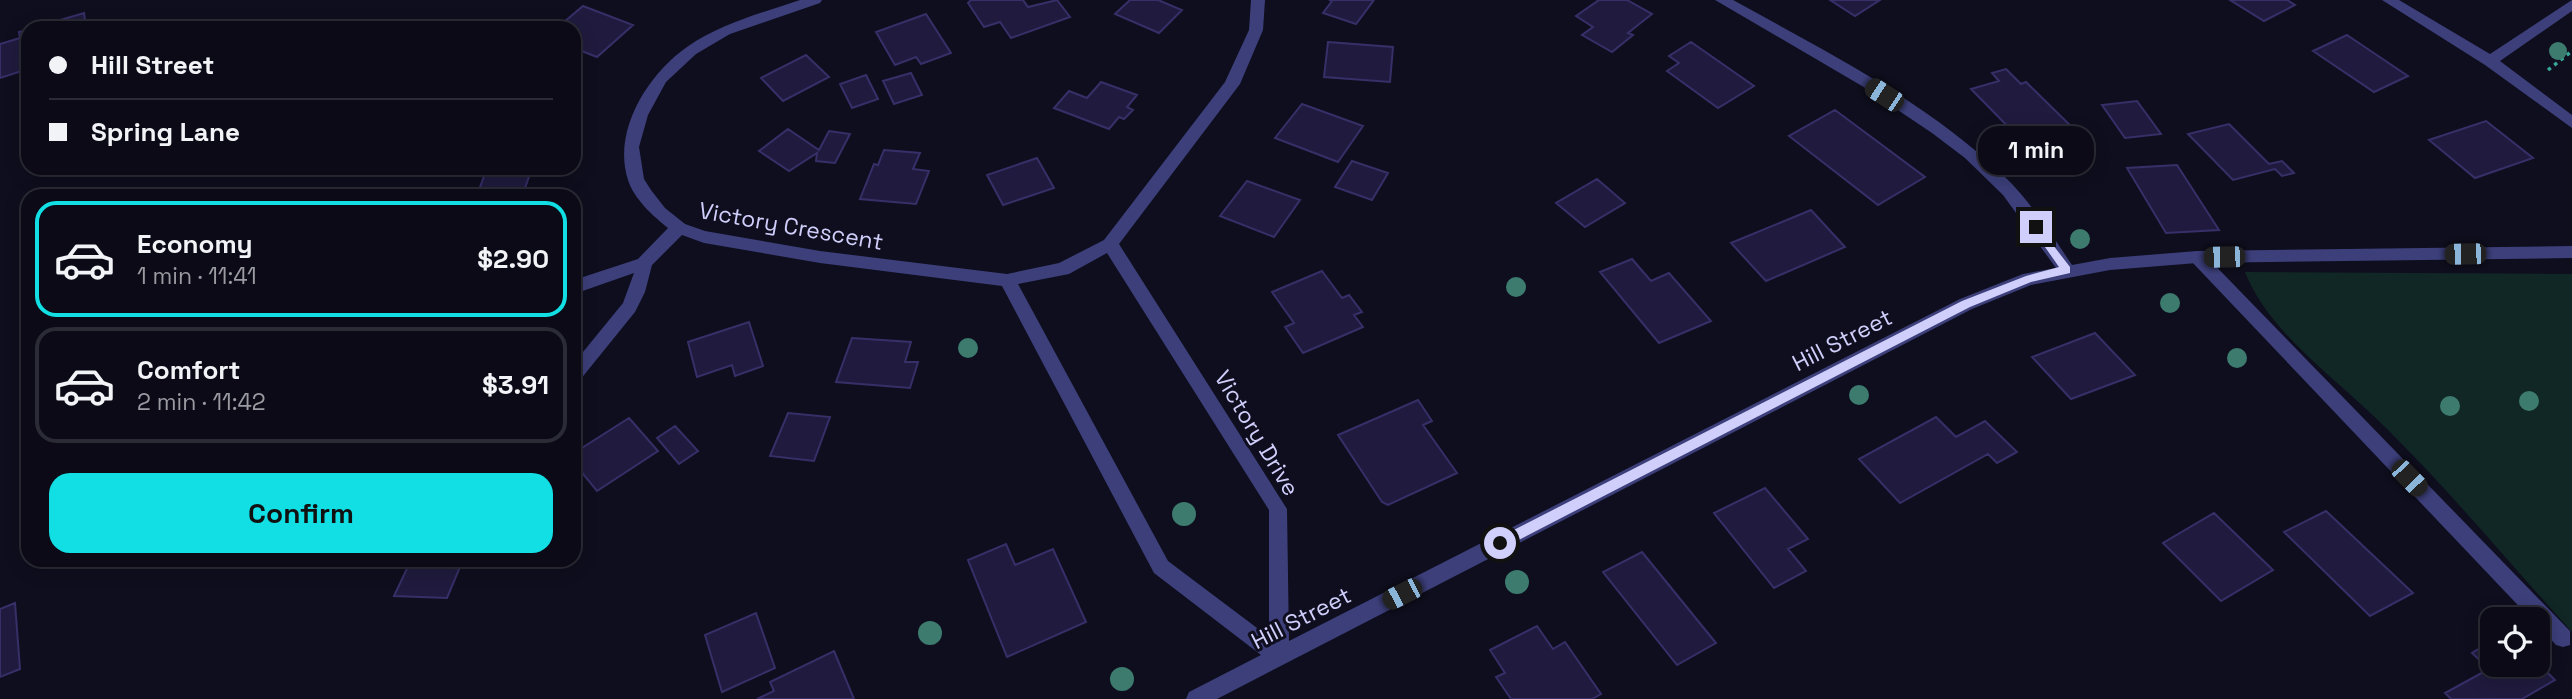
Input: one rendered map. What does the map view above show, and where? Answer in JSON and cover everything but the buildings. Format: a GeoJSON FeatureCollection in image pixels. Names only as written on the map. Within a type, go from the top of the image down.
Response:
{"type":"FeatureCollection","features":[{"type":"Feature","properties":{"kind":"street","name":"Victory Crescent"},"geometry":{"type":"LineString","coordinates":[[815,0],[750,21],[716,36],[673,65],[649,95],[634,131],[631,147],[636,180],[659,212],[679,228],[704,237],[820,257],[1007,280],[1063,269],[1110,244]]}},
{"type":"Feature","properties":{"kind":"street"},"geometry":{"type":"LineString","coordinates":[[1110,244],[1232,84],[1256,30],[1258,0]]}},
{"type":"Feature","properties":{"kind":"street"},"geometry":{"type":"LineString","coordinates":[[1722,0],[1838,65],[1952,139],[2021,205],[2067,270]]}},
{"type":"Feature","properties":{"kind":"street"},"geometry":{"type":"LineString","coordinates":[[2389,0],[2490,61],[2572,123]]}},
{"type":"Feature","properties":{"kind":"street"},"geometry":{"type":"LineString","coordinates":[[2490,61],[2572,5]]}},
{"type":"Feature","properties":{"kind":"street"},"geometry":{"type":"LineString","coordinates":[[581,285],[644,263],[679,228]]}},
{"type":"Feature","properties":{"kind":"street","name":"Victory Drive"},"geometry":{"type":"LineString","coordinates":[[1110,244],[1278,509],[1279,657]]}},
{"type":"Feature","properties":{"kind":"street","name":"Hill Street"},"geometry":{"type":"LineString","coordinates":[[1196,699],[1966,304],[2029,279],[2067,270],[2197,257],[2572,252]]}},
{"type":"Feature","properties":{"kind":"street"},"geometry":{"type":"LineString","coordinates":[[2197,257],[2563,638]]}},
{"type":"Feature","properties":{"kind":"street"},"geometry":{"type":"LineString","coordinates":[[581,367],[607,337],[637,294],[643,279],[644,263]]}},
{"type":"Feature","properties":{"kind":"street"},"geometry":{"type":"LineString","coordinates":[[1007,280],[1161,567],[1279,657]]}},
{"type":"Feature","properties":{"kind":"green space"},"geometry":{"type":"Polygon","coordinates":[[[2245,272],[2572,274],[2572,632],[2410,452],[2307,356],[2256,295],[2245,272]]]}},
{"type":"Feature","properties":{"kind":"route"},"geometry":{"type":"LineString","coordinates":[[1500,543],[1966,304],[2029,279],[2067,270],[2036,227]]}}]}
